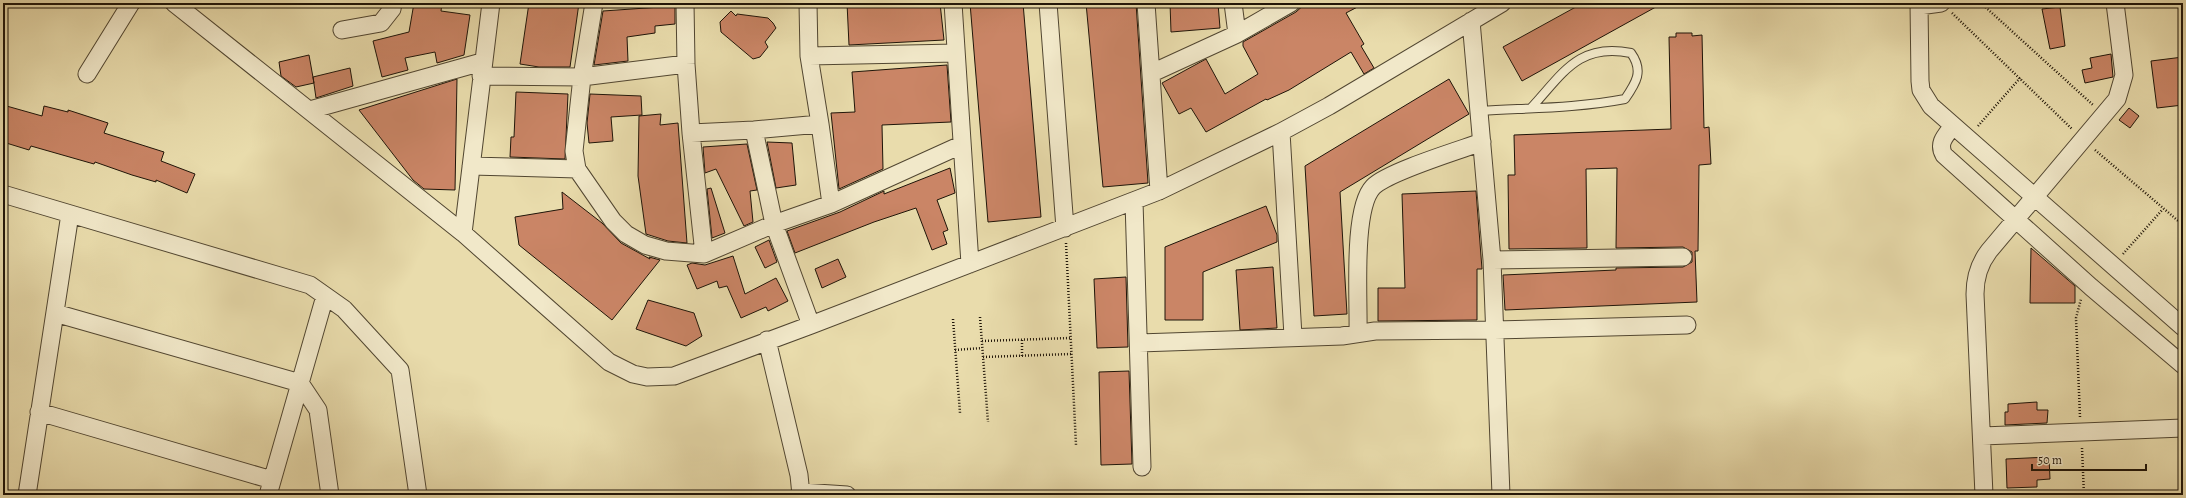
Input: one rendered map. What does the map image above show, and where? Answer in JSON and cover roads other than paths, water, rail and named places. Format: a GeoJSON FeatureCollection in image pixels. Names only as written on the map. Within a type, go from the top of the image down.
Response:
{"type":"FeatureCollection","features":[{"type":"Feature","properties":{"kind":"street"},"geometry":{"type":"LineString","coordinates":[[87,74],[131,3]]}},
{"type":"Feature","properties":{"kind":"street"},"geometry":{"type":"LineString","coordinates":[[174,3],[310,110],[462,233],[603,358],[621,369],[647,377],[674,376],[688,372],[767,340],[811,325],[1159,191],[1281,132],[1329,106],[1472,21],[1493,5]]}},
{"type":"Feature","properties":{"kind":"street"},"geometry":{"type":"LineString","coordinates":[[342,30],[380,23],[387,18],[392,9],[393,3]]}},
{"type":"Feature","properties":{"kind":"street"},"geometry":{"type":"LineString","coordinates":[[462,233],[491,3]]}},
{"type":"Feature","properties":{"kind":"street"},"geometry":{"type":"LineString","coordinates":[[594,3],[582,77],[574,151],[577,169],[613,221],[626,234],[645,245],[666,251],[704,254],[774,224],[831,204],[961,145]]}},
{"type":"Feature","properties":{"kind":"street"},"geometry":{"type":"LineString","coordinates":[[685,3],[686,64],[691,133],[704,254]]}},
{"type":"Feature","properties":{"kind":"street"},"geometry":{"type":"LineString","coordinates":[[808,3],[808,56],[820,124],[831,204]]}},
{"type":"Feature","properties":{"kind":"street"},"geometry":{"type":"LineString","coordinates":[[953,3],[961,145],[970,264]]}},
{"type":"Feature","properties":{"kind":"street"},"geometry":{"type":"LineString","coordinates":[[1048,3],[1065,228]]}},
{"type":"Feature","properties":{"kind":"street"},"geometry":{"type":"LineString","coordinates":[[1146,3],[1159,191]]}},
{"type":"Feature","properties":{"kind":"street"},"geometry":{"type":"LineString","coordinates":[[1233,3],[1237,34]]}},
{"type":"Feature","properties":{"kind":"street"},"geometry":{"type":"LineString","coordinates":[[1152,73],[1237,34],[1291,3]]}},
{"type":"Feature","properties":{"kind":"street"},"geometry":{"type":"LineString","coordinates":[[1984,495],[1975,294],[1976,276],[1983,258],[2117,99],[2124,75],[2115,3]]}},
{"type":"Feature","properties":{"kind":"street"},"geometry":{"type":"LineString","coordinates":[[1944,6],[1919,5],[1921,90],[1931,106],[2033,198],[2183,327]]}},
{"type":"Feature","properties":{"kind":"street"},"geometry":{"type":"LineString","coordinates":[[1472,21],[1481,111],[1482,142],[1492,260],[1501,495]]}},
{"type":"Feature","properties":{"kind":"street"},"geometry":{"type":"LineString","coordinates":[[808,56],[956,53]]}},
{"type":"Feature","properties":{"kind":"street"},"geometry":{"type":"LineString","coordinates":[[310,110],[482,69],[582,77],[686,64]]}},
{"type":"Feature","properties":{"kind":"street"},"geometry":{"type":"LineString","coordinates":[[691,133],[754,130],[820,124]]}},
{"type":"Feature","properties":{"kind":"street"},"geometry":{"type":"LineString","coordinates":[[1953,126],[1942,141],[1941,151],[1944,155],[2091,287],[2183,365]]}},
{"type":"Feature","properties":{"kind":"street"},"geometry":{"type":"LineString","coordinates":[[754,130],[774,224],[811,325]]}},
{"type":"Feature","properties":{"kind":"street"},"geometry":{"type":"LineString","coordinates":[[1281,132],[1293,336]]}},
{"type":"Feature","properties":{"kind":"street"},"geometry":{"type":"LineString","coordinates":[[1358,332],[1359,225],[1364,201],[1374,186],[1394,175],[1482,142]]}},
{"type":"Feature","properties":{"kind":"street"},"geometry":{"type":"LineString","coordinates":[[470,166],[577,169]]}},
{"type":"Feature","properties":{"kind":"street"},"geometry":{"type":"LineString","coordinates":[[3,194],[310,285],[344,309],[400,370],[418,495]]}},
{"type":"Feature","properties":{"kind":"street"},"geometry":{"type":"LineString","coordinates":[[1134,201],[1142,466]]}},
{"type":"Feature","properties":{"kind":"street"},"geometry":{"type":"LineString","coordinates":[[26,495],[70,214]]}},
{"type":"Feature","properties":{"kind":"street"},"geometry":{"type":"LineString","coordinates":[[1492,260],[1683,257]]}},
{"type":"Feature","properties":{"kind":"street"},"geometry":{"type":"LineString","coordinates":[[39,412],[270,488],[325,296]]}},
{"type":"Feature","properties":{"kind":"street"},"geometry":{"type":"LineString","coordinates":[[55,313],[300,383],[318,410],[330,495]]}},
{"type":"Feature","properties":{"kind":"street"},"geometry":{"type":"LineString","coordinates":[[1139,343],[1293,336],[1342,336],[1358,332],[1688,325]]}},
{"type":"Feature","properties":{"kind":"street"},"geometry":{"type":"LineString","coordinates":[[767,340],[801,493],[847,495]]}},
{"type":"Feature","properties":{"kind":"street"},"geometry":{"type":"LineString","coordinates":[[1982,436],[2183,428]]}},
{"type":"Feature","properties":{"kind":"lane"},"geometry":{"type":"LineString","coordinates":[[1481,111],[1531,108],[1606,103],[1625,99],[1637,82],[1637,62],[1631,53],[1614,50],[1594,53],[1574,63],[1558,75],[1531,108]]}}]}
